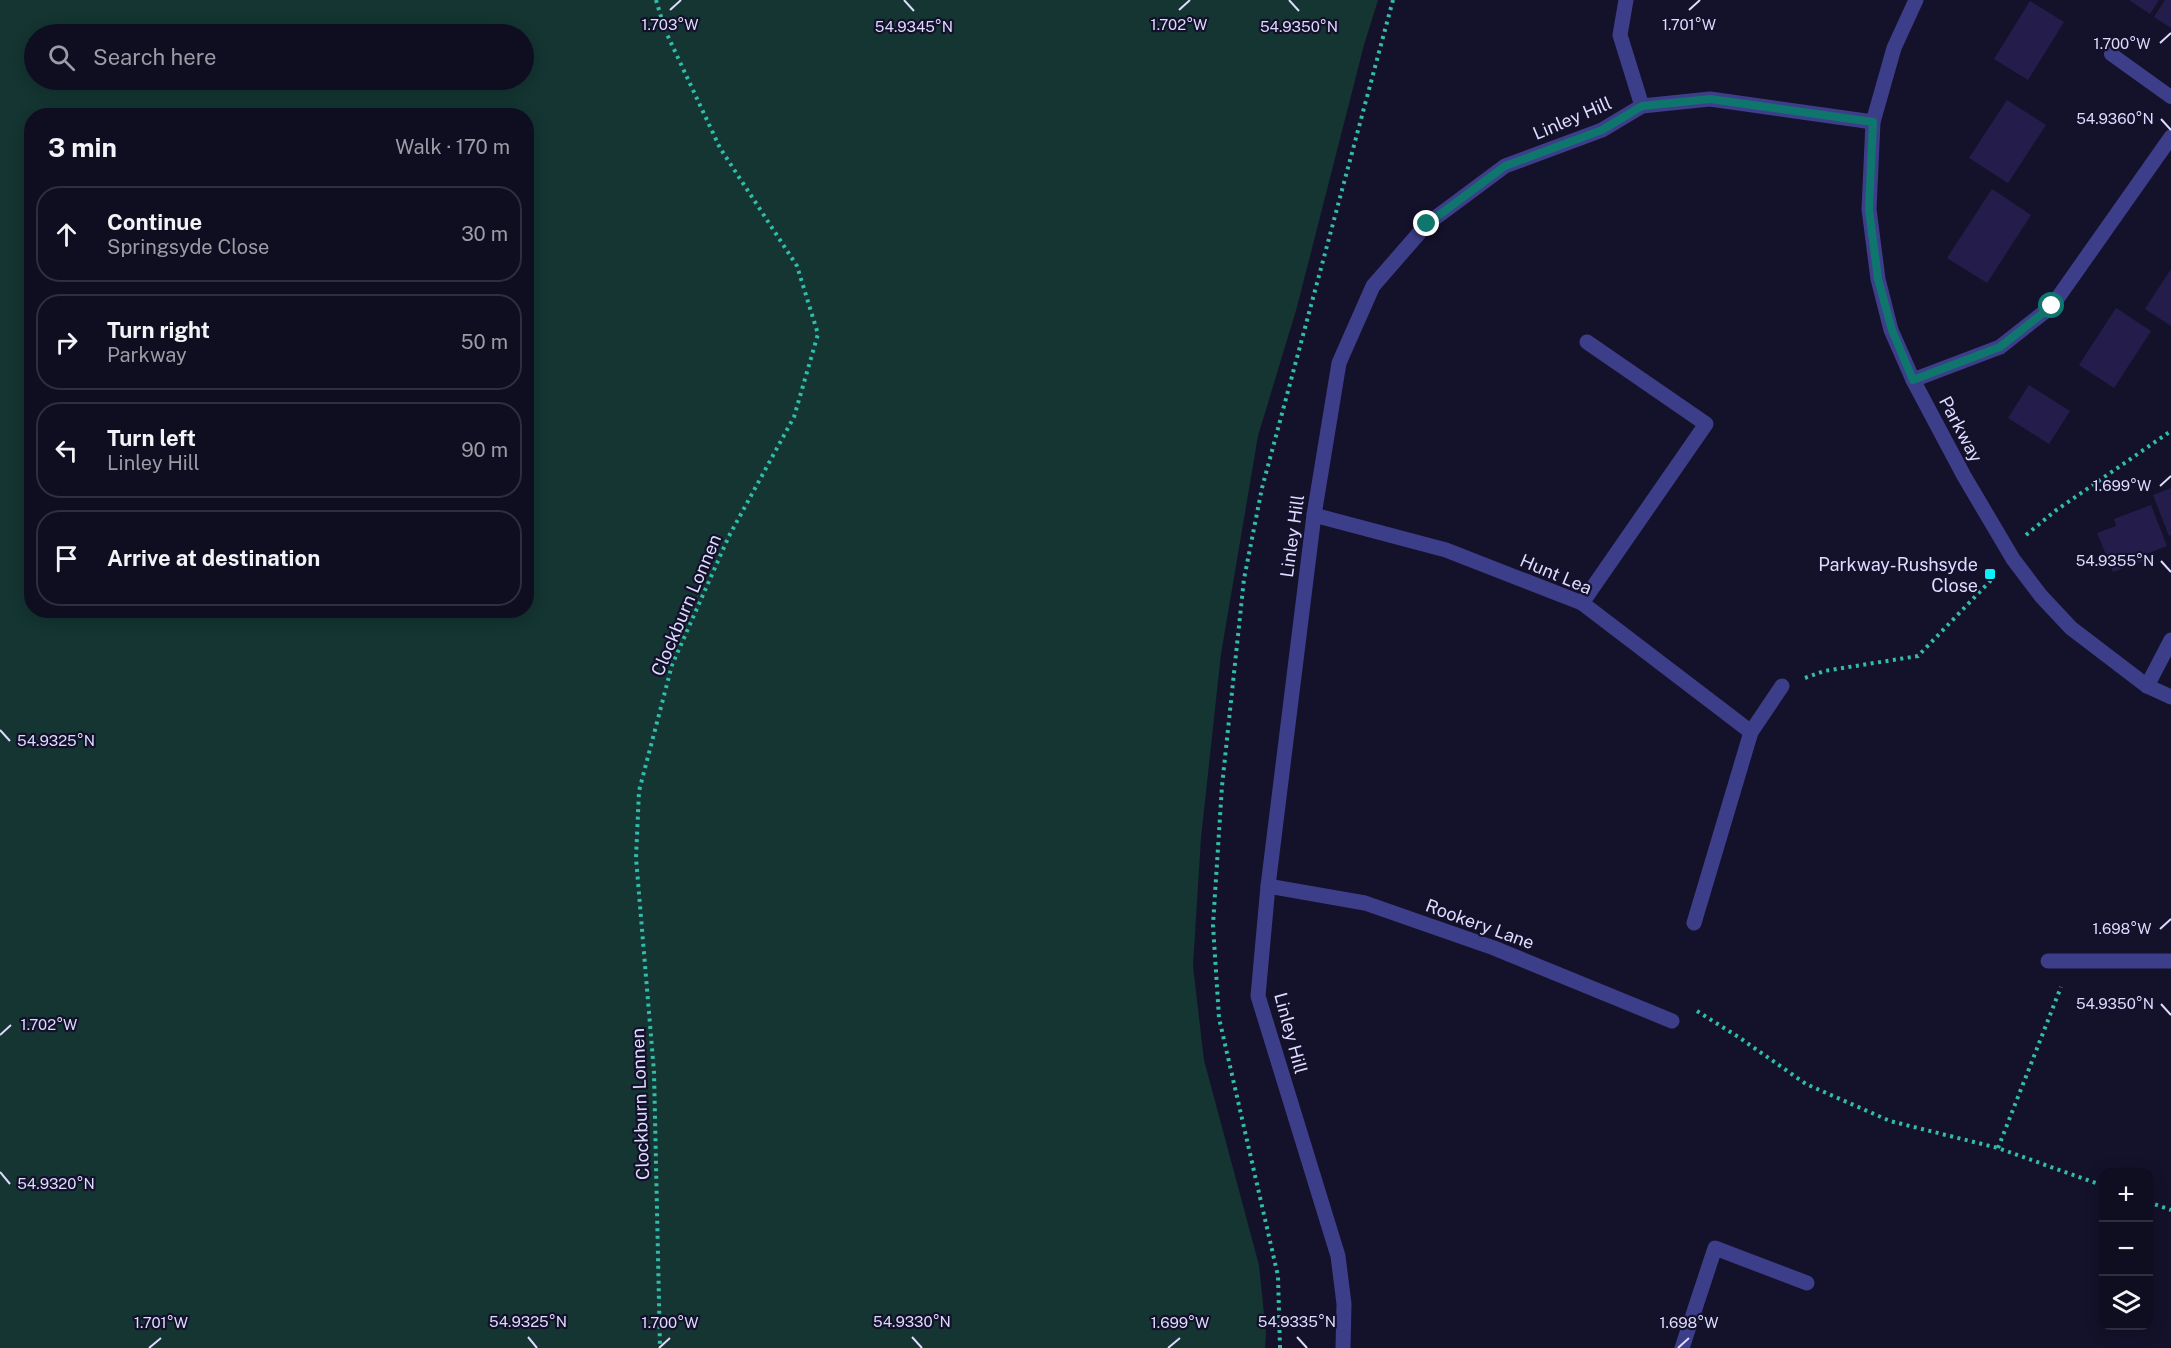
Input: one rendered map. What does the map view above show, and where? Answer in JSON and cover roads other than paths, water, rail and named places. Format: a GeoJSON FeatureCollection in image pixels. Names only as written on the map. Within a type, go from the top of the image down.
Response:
{"type":"FeatureCollection","features":[{"type":"Feature","properties":{"kind":"street"},"geometry":{"type":"LineString","coordinates":[[1626,0],[1620,35],[1642,106]]}},
{"type":"Feature","properties":{"kind":"street","name":"Parkway"},"geometry":{"type":"LineString","coordinates":[[1916,0],[1894,48],[1873,122],[1869,209],[1878,279],[1892,330],[1913,380],[1964,476],[2010,555],[2041,596],[2071,628],[2147,686],[2171,697]]}},
{"type":"Feature","properties":{"kind":"street","name":"Linley Hill"},"geometry":{"type":"LineString","coordinates":[[1343,1348],[1344,1304],[1338,1256],[1258,996],[1268,885],[1314,516],[1339,363],[1373,286],[1427,224],[1505,166],[1602,130],[1642,106],[1710,99],[1873,122]]}},
{"type":"Feature","properties":{"kind":"street"},"geometry":{"type":"LineString","coordinates":[[1913,380],[2000,347],[2052,306],[2171,137]]}},
{"type":"Feature","properties":{"kind":"street"},"geometry":{"type":"LineString","coordinates":[[1582,603],[1706,424],[1587,342]]}},
{"type":"Feature","properties":{"kind":"street","name":"Hunt Lea"},"geometry":{"type":"LineString","coordinates":[[1314,516],[1446,550],[1582,603],[1750,732]]}},
{"type":"Feature","properties":{"kind":"street"},"geometry":{"type":"LineString","coordinates":[[2147,686],[2171,640]]}},
{"type":"Feature","properties":{"kind":"street"},"geometry":{"type":"LineString","coordinates":[[1695,923],[1750,732],[1782,686]]}},
{"type":"Feature","properties":{"kind":"street","name":"Rookery Lane"},"geometry":{"type":"LineString","coordinates":[[1268,885],[1365,903],[1494,948],[1672,1021]]}},
{"type":"Feature","properties":{"kind":"street"},"geometry":{"type":"LineString","coordinates":[[2048,962],[2171,961]]}},
{"type":"Feature","properties":{"kind":"street"},"geometry":{"type":"LineString","coordinates":[[1682,1348],[1715,1248],[1807,1283]]}},
{"type":"Feature","properties":{"kind":"lane"},"geometry":{"type":"LineString","coordinates":[[2111,54],[2171,97]]}},
{"type":"Feature","properties":{"kind":"place","name":"Parkway-Rushsyde Close"},"geometry":{"type":"Point","coordinates":[1990,574]}}]}
